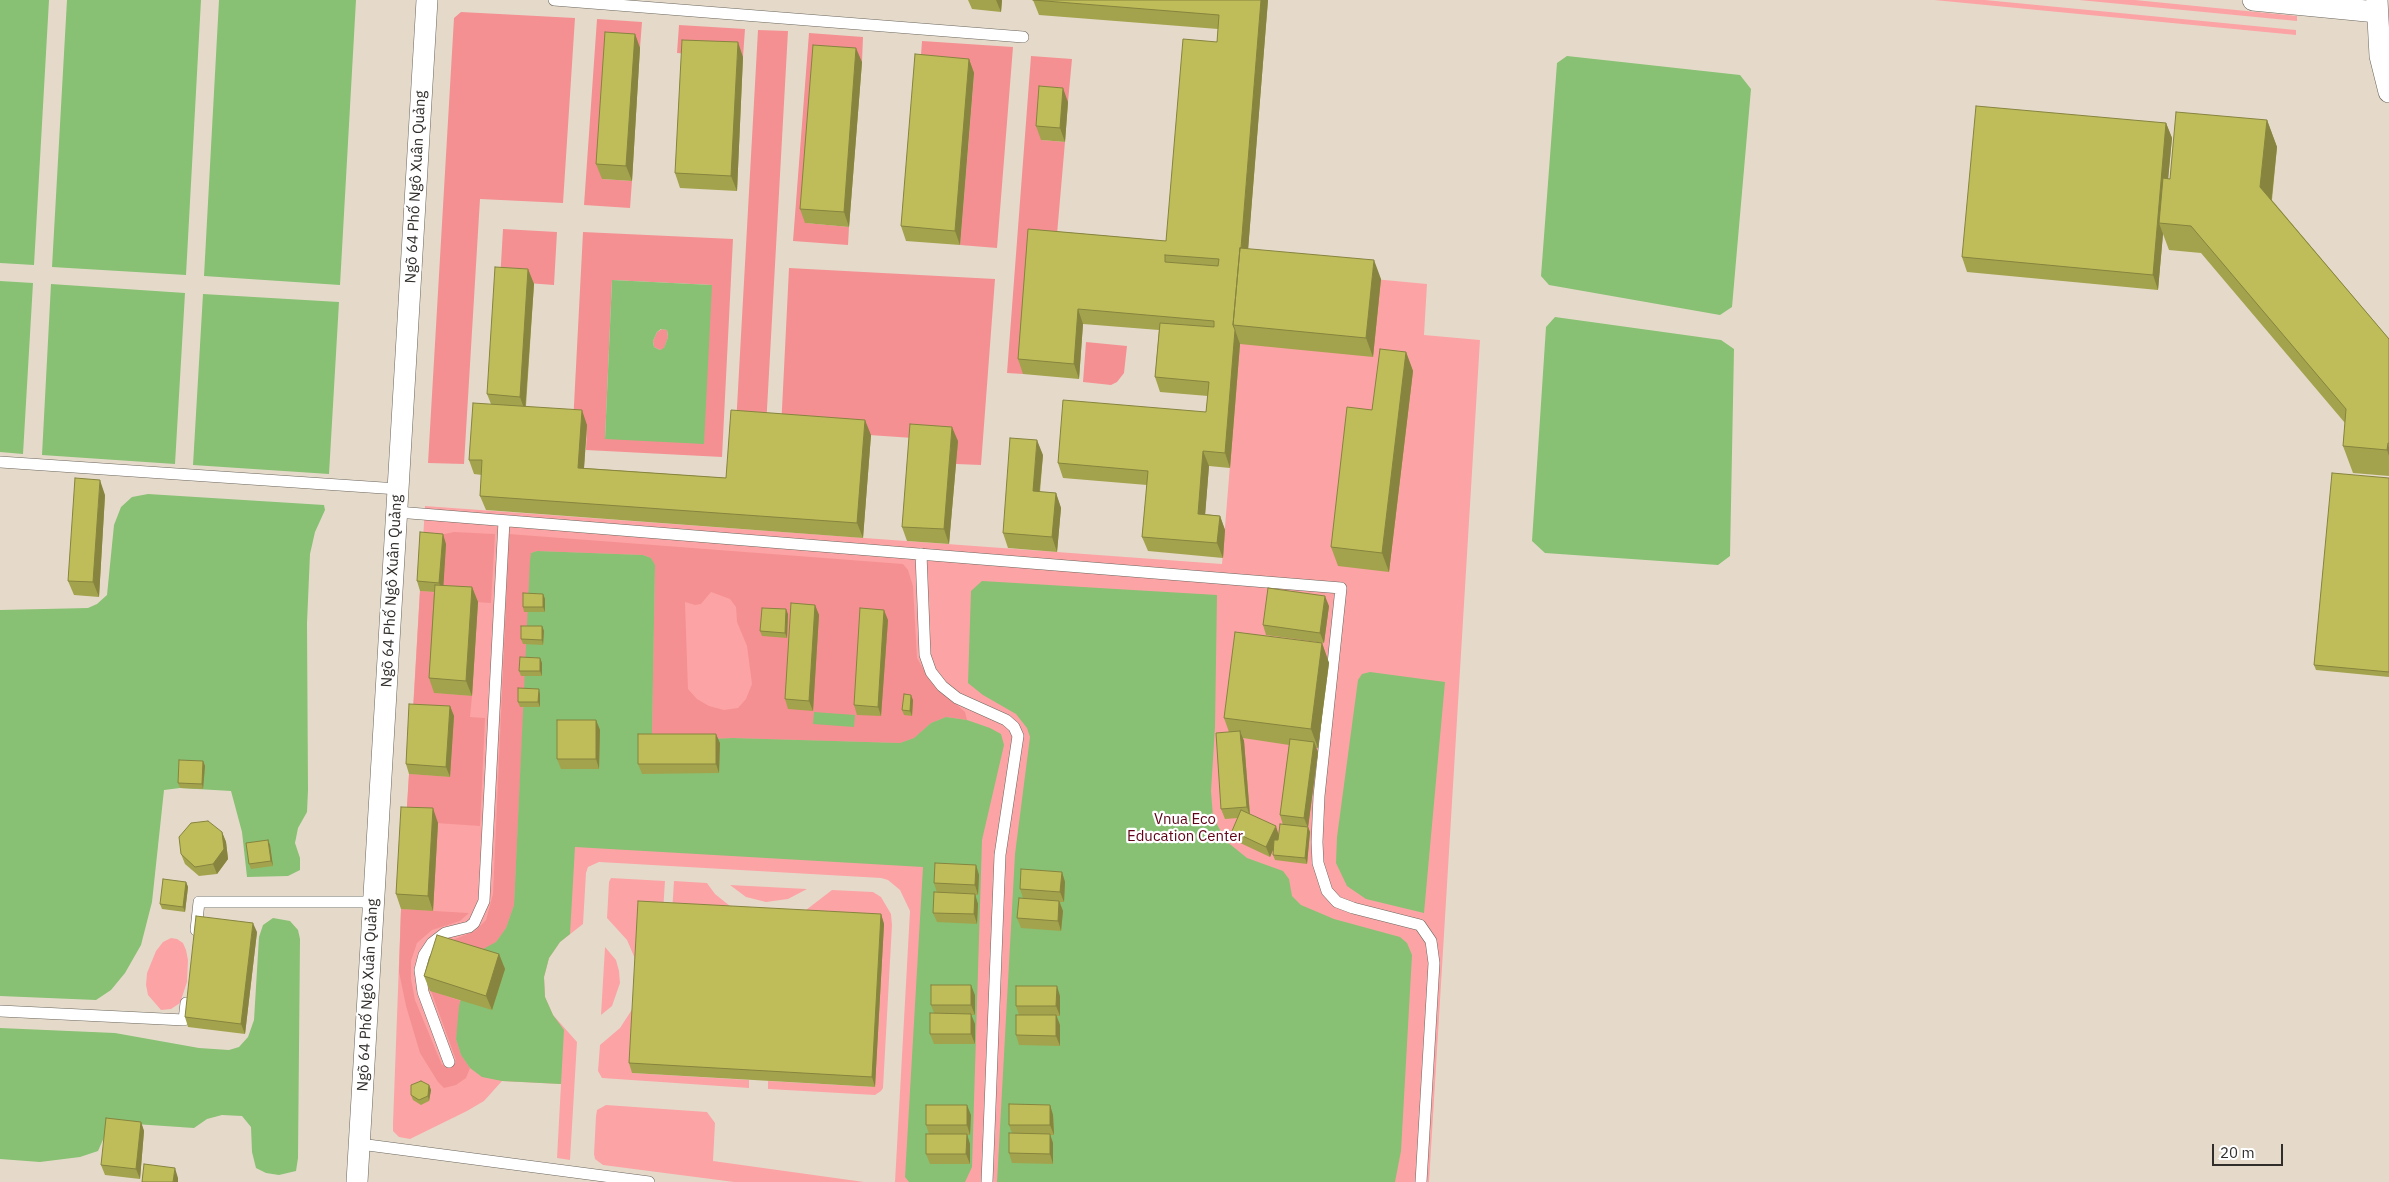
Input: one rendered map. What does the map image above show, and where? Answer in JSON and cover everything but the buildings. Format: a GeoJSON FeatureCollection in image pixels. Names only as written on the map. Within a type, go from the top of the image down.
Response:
{"type":"FeatureCollection","features":[{"type":"Feature","properties":{"kind":"street","name":"Ngõ 64 Phố Ngô Xuân Quảng"},"geometry":{"type":"LineString","coordinates":[[358,1182],[427,0]]}},
{"type":"Feature","properties":{"kind":"street"},"geometry":{"type":"LineString","coordinates":[[2253,0],[2377,6],[2380,56],[2389,92]]}},
{"type":"Feature","properties":{"kind":"lane"},"geometry":{"type":"LineString","coordinates":[[554,0],[1023,37]]}},
{"type":"Feature","properties":{"kind":"lane"},"geometry":{"type":"LineString","coordinates":[[0,462],[398,489]]}},
{"type":"Feature","properties":{"kind":"lane"},"geometry":{"type":"LineString","coordinates":[[397,512],[1341,588],[1319,796],[1318,863],[1327,891],[1337,902],[1353,908],[1420,925],[1431,941],[1434,963],[1421,1182]]}},
{"type":"Feature","properties":{"kind":"lane"},"geometry":{"type":"LineString","coordinates":[[449,1062],[423,992],[420,970],[424,955],[432,943],[445,934],[468,927],[474,923],[484,901],[504,521]]}},
{"type":"Feature","properties":{"kind":"lane"},"geometry":{"type":"LineString","coordinates":[[921,554],[926,655],[931,672],[942,686],[957,698],[1006,720],[1014,727],[1018,736],[1000,855],[986,1182]]}},
{"type":"Feature","properties":{"kind":"lane"},"geometry":{"type":"LineString","coordinates":[[194,943],[199,902],[374,902]]}},
{"type":"Feature","properties":{"kind":"lane"},"geometry":{"type":"LineString","coordinates":[[0,1012],[184,1020],[188,991]]}},
{"type":"Feature","properties":{"kind":"lane"},"geometry":{"type":"LineString","coordinates":[[360,1144],[649,1182]]}},
{"type":"Feature","properties":{"kind":"shaded area"},"geometry":{"type":"Polygon","coordinates":[[[0,0],[2389,0],[2389,1182],[0,1182],[0,0]]]}},
{"type":"Feature","properties":{"kind":"shaded area"},"geometry":{"type":"Polygon","coordinates":[[[0,0],[49,0],[34,265],[0,263],[0,0]]]}},
{"type":"Feature","properties":{"kind":"shaded area"},"geometry":{"type":"Polygon","coordinates":[[[67,0],[201,0],[186,275],[52,267],[67,0]]]}},
{"type":"Feature","properties":{"kind":"shaded area"},"geometry":{"type":"Polygon","coordinates":[[[219,0],[356,0],[340,285],[204,276],[219,0]]]}},
{"type":"Feature","properties":{"kind":"shaded area"},"geometry":{"type":"Polygon","coordinates":[[[461,12],[575,18],[563,203],[480,199],[464,464],[428,463],[454,18],[461,12]]]}},
{"type":"Feature","properties":{"kind":"shaded area"},"geometry":{"type":"Polygon","coordinates":[[[597,19],[642,22],[640,48],[611,46],[602,179],[632,181],[630,208],[584,205],[597,19]]]}},
{"type":"Feature","properties":{"kind":"shaded area"},"geometry":{"type":"Polygon","coordinates":[[[679,25],[745,29],[743,57],[677,53],[679,25]]]}},
{"type":"Feature","properties":{"kind":"shaded area"},"geometry":{"type":"Polygon","coordinates":[[[758,30],[788,31],[766,427],[736,425],[758,30]]]}},
{"type":"Feature","properties":{"kind":"shaded area"},"geometry":{"type":"Polygon","coordinates":[[[809,33],[863,37],[862,62],[806,223],[849,227],[848,245],[793,241],[809,33]]]}},
{"type":"Feature","properties":{"kind":"shaded area"},"geometry":{"type":"Polygon","coordinates":[[[922,41],[1013,47],[997,248],[960,245],[974,74],[920,69],[922,41]]]}},
{"type":"Feature","properties":{"kind":"shaded area"},"geometry":{"type":"Polygon","coordinates":[[[1031,56],[1072,59],[1068,102],[1044,100],[1041,140],[1065,142],[1056,246],[1033,244],[1023,374],[1007,373],[1031,56]]]}},
{"type":"Feature","properties":{"kind":"shaded area"},"geometry":{"type":"Polygon","coordinates":[[[1567,56],[1740,75],[1751,89],[1732,307],[1720,315],[1549,285],[1541,276],[1557,63],[1567,56]]]}},
{"type":"Feature","properties":{"kind":"shaded area"},"geometry":{"type":"Polygon","coordinates":[[[503,229],[557,232],[554,285],[500,281],[503,229]]]}},
{"type":"Feature","properties":{"kind":"shaded area"},"geometry":{"type":"Polygon","coordinates":[[[583,232],[733,239],[722,457],[586,450],[587,425],[573,424],[583,232]],[[612,280],[605,439],[712,285],[612,280]]]}},
{"type":"Feature","properties":{"kind":"shaded area"},"geometry":{"type":"Polygon","coordinates":[[[789,268],[995,279],[981,465],[956,464],[957,441],[781,429],[789,268]]]}},
{"type":"Feature","properties":{"kind":"shaded area"},"geometry":{"type":"Polygon","coordinates":[[[612,280],[712,285],[704,444],[605,439],[612,280]],[[661,329],[657,332],[653,341],[654,347],[660,350],[664,348],[668,337],[667,330],[661,329]]]}},
{"type":"Feature","properties":{"kind":"shaded area"},"geometry":{"type":"Polygon","coordinates":[[[0,281],[33,283],[23,454],[0,452],[0,281]]]}},
{"type":"Feature","properties":{"kind":"shaded area"},"geometry":{"type":"Polygon","coordinates":[[[51,284],[185,293],[175,464],[42,455],[51,284]]]}},
{"type":"Feature","properties":{"kind":"shaded area"},"geometry":{"type":"Polygon","coordinates":[[[203,294],[339,302],[329,474],[193,465],[203,294]]]}},
{"type":"Feature","properties":{"kind":"shaded area"},"geometry":{"type":"Polygon","coordinates":[[[1555,317],[1721,340],[1734,349],[1730,556],[1718,565],[1545,553],[1532,541],[1546,327],[1555,317]]]}},
{"type":"Feature","properties":{"kind":"shaded area"},"geometry":{"type":"Polygon","coordinates":[[[662,329],[667,330],[668,337],[664,349],[660,350],[654,347],[653,341],[657,332],[662,329]]]}},
{"type":"Feature","properties":{"kind":"shaded area"},"geometry":{"type":"Polygon","coordinates":[[[1086,342],[1127,346],[1124,373],[1117,382],[1111,385],[1083,382],[1086,342]]]}},
{"type":"Feature","properties":{"kind":"shaded area"},"geometry":{"type":"Polygon","coordinates":[[[148,494],[324,505],[325,510],[315,532],[310,554],[307,623],[307,812],[298,828],[295,843],[300,858],[300,870],[288,876],[247,877],[242,832],[231,791],[180,788],[164,790],[152,902],[141,945],[125,973],[111,990],[96,1000],[0,996],[0,610],[88,608],[97,604],[107,595],[114,525],[121,507],[132,497],[148,494]]]}},
{"type":"Feature","properties":{"kind":"shaded area"},"geometry":{"type":"Polygon","coordinates":[[[454,532],[495,534],[491,603],[441,600],[435,693],[472,696],[470,717],[485,718],[480,826],[406,821],[409,774],[450,777],[454,717],[413,713],[420,591],[442,593],[440,535],[454,532]]]}},
{"type":"Feature","properties":{"kind":"shaded area"},"geometry":{"type":"Polygon","coordinates":[[[509,534],[903,564],[908,570],[913,586],[917,658],[931,682],[965,712],[967,720],[946,717],[931,723],[914,738],[900,743],[733,738],[659,741],[652,735],[655,566],[651,558],[643,555],[537,551],[531,553],[514,905],[506,928],[496,942],[484,950],[445,943],[475,931],[486,920],[493,894],[509,534]],[[711,592],[701,604],[695,605],[685,602],[688,689],[697,699],[709,706],[724,710],[738,708],[746,699],[752,684],[747,646],[737,622],[736,607],[730,599],[711,592]]]}},
{"type":"Feature","properties":{"kind":"shaded area"},"geometry":{"type":"Polygon","coordinates":[[[537,551],[643,555],[651,558],[655,565],[652,735],[659,741],[733,738],[900,743],[914,738],[931,723],[946,717],[967,720],[1001,734],[1004,745],[982,840],[972,1167],[965,1182],[909,1182],[905,1177],[923,867],[575,847],[570,934],[560,942],[549,958],[544,977],[545,997],[553,1015],[564,1030],[561,1084],[502,1081],[482,1077],[470,1068],[461,1055],[456,1039],[459,1006],[474,954],[496,942],[506,928],[514,905],[530,560],[531,553],[537,551]]]}},
{"type":"Feature","properties":{"kind":"shaded area"},"geometry":{"type":"Polygon","coordinates":[[[982,581],[1217,595],[1215,727],[1211,791],[1213,817],[1226,841],[1247,858],[1283,871],[1289,879],[1292,896],[1301,905],[1334,919],[1400,937],[1407,943],[1412,955],[1401,1151],[1395,1182],[997,1182],[1015,854],[1030,737],[1027,728],[1016,714],[983,695],[968,683],[971,591],[982,581]]]}},
{"type":"Feature","properties":{"kind":"shaded area"},"geometry":{"type":"Polygon","coordinates":[[[1370,672],[1445,682],[1424,913],[1366,899],[1347,886],[1336,863],[1337,837],[1358,680],[1362,674],[1370,672]]]}},
{"type":"Feature","properties":{"kind":"shaded area"},"geometry":{"type":"Polygon","coordinates":[[[814,712],[855,715],[854,727],[813,724],[814,712]]]}},
{"type":"Feature","properties":{"kind":"shaded area"},"geometry":{"type":"Polygon","coordinates":[[[401,909],[469,913],[460,921],[432,930],[417,943],[411,961],[411,979],[415,1000],[442,1065],[456,1060],[431,991],[461,1001],[456,1039],[461,1055],[470,1068],[466,1078],[456,1085],[444,1088],[438,1082],[420,1053],[406,1006],[399,972],[401,909]]]}},
{"type":"Feature","properties":{"kind":"shaded area"},"geometry":{"type":"Polygon","coordinates":[[[273,918],[290,921],[298,930],[300,939],[298,1158],[296,1171],[279,1175],[266,1173],[256,1168],[252,1152],[251,1127],[242,1116],[222,1115],[207,1119],[194,1128],[120,1123],[109,1126],[98,1151],[80,1157],[40,1162],[0,1159],[0,1028],[115,1033],[199,1048],[229,1050],[239,1047],[248,1037],[254,1020],[259,937],[263,925],[273,918]]]}},
{"type":"Feature","properties":{"kind":"green space"},"geometry":{"type":"Polygon","coordinates":[[[1934,0],[1985,0],[2296,30],[2296,35],[1934,0]]]}},
{"type":"Feature","properties":{"kind":"green space"},"geometry":{"type":"Polygon","coordinates":[[[2079,0],[2135,0],[2297,16],[2297,21],[2079,0]]]}},
{"type":"Feature","properties":{"kind":"green space","name":"Vnua Eco Education Center"},"geometry":{"type":"Polygon","coordinates":[[[1246,267],[1427,284],[1424,335],[1480,340],[1429,1182],[895,1182],[910,911],[900,890],[888,880],[881,878],[599,862],[588,867],[586,873],[583,924],[560,942],[549,958],[544,977],[545,997],[553,1015],[577,1042],[570,1160],[557,1158],[561,1084],[502,1081],[484,1101],[467,1111],[410,1139],[399,1137],[393,1131],[393,1123],[401,909],[425,506],[1222,564],[1246,267]]]}},
{"type":"Feature","properties":{"kind":"green space"},"geometry":{"type":"Polygon","coordinates":[[[611,878],[665,881],[663,912],[636,961],[627,940],[607,918],[609,882],[611,878]]]}},
{"type":"Feature","properties":{"kind":"green space"},"geometry":{"type":"Polygon","coordinates":[[[674,881],[707,883],[715,894],[730,906],[672,912],[674,881]]]}},
{"type":"Feature","properties":{"kind":"green space"},"geometry":{"type":"Polygon","coordinates":[[[730,885],[807,889],[788,899],[766,902],[746,897],[730,885]]]}},
{"type":"Feature","properties":{"kind":"green space"},"geometry":{"type":"Polygon","coordinates":[[[832,890],[873,892],[881,897],[891,914],[892,925],[883,1088],[875,1095],[768,1089],[768,1081],[875,1087],[806,910],[832,890]]]}},
{"type":"Feature","properties":{"kind":"green space"},"geometry":{"type":"Polygon","coordinates":[[[171,938],[183,943],[186,950],[188,960],[187,982],[180,1003],[171,1009],[161,1010],[148,995],[146,985],[147,973],[156,951],[163,942],[171,938]]]}},
{"type":"Feature","properties":{"kind":"green space"},"geometry":{"type":"Polygon","coordinates":[[[605,947],[616,960],[620,983],[612,1006],[601,1015],[605,947]]]}},
{"type":"Feature","properties":{"kind":"green space"},"geometry":{"type":"Polygon","coordinates":[[[633,1008],[632,1073],[749,1080],[749,1088],[602,1078],[598,1071],[600,1045],[620,1028],[633,1008]]]}},
{"type":"Feature","properties":{"kind":"green space"},"geometry":{"type":"Polygon","coordinates":[[[606,1105],[707,1112],[715,1123],[713,1161],[864,1182],[734,1182],[603,1165],[595,1159],[594,1154],[597,1110],[606,1105]]]}}]}
